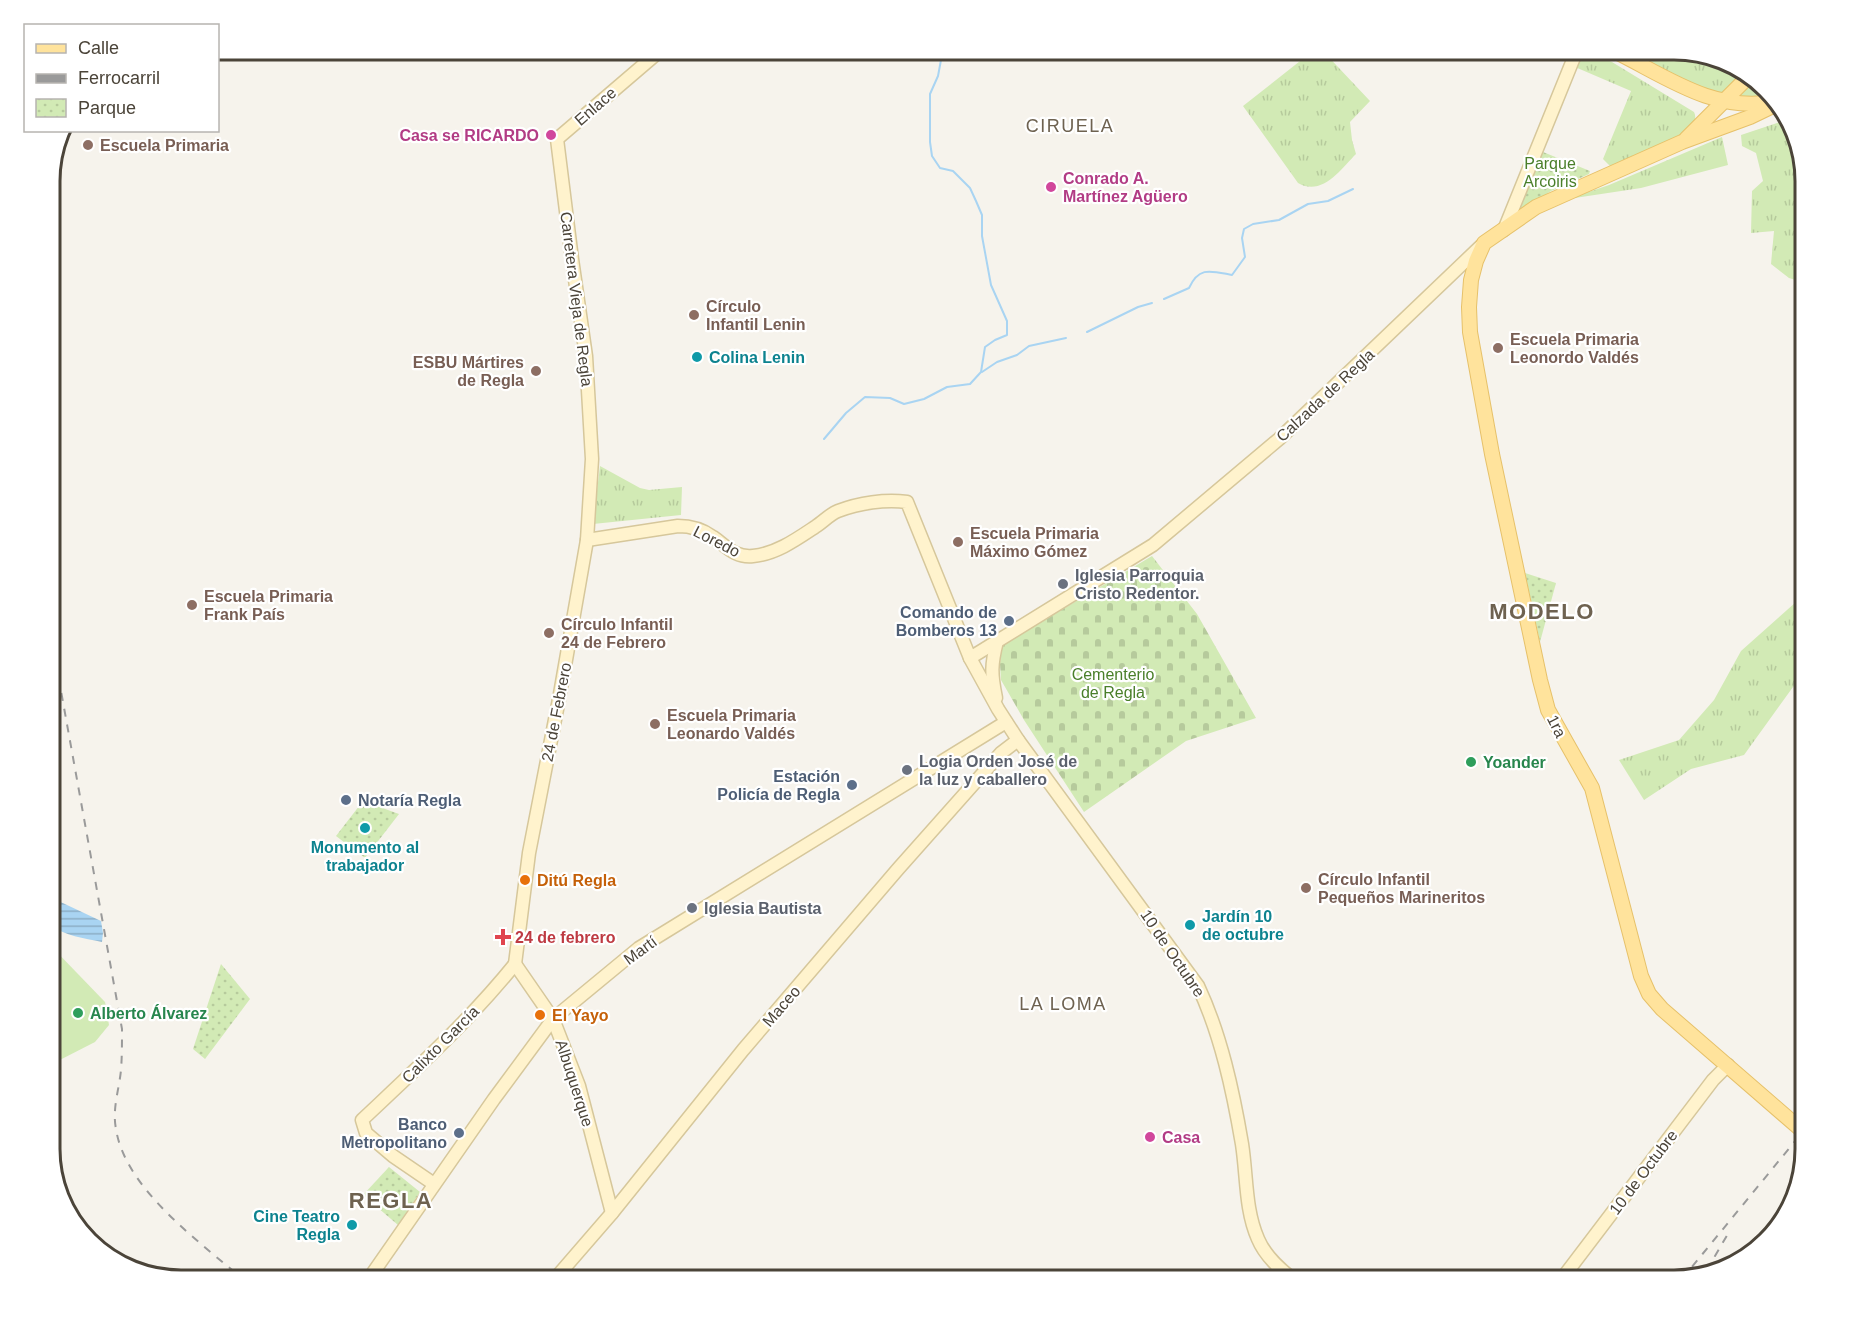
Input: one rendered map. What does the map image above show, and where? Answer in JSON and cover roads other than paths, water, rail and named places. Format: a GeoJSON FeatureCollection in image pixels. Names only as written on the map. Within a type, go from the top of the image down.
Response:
{"type":"FeatureCollection","features":[{"type":"Feature","properties":{"kind":"main road","name":"Enlace"},"geometry":{"type":"LineString","coordinates":[[557,139],[649,60]]}},
{"type":"Feature","properties":{"kind":"main road"},"geometry":{"type":"LineString","coordinates":[[1504,230],[1573,60]]}},
{"type":"Feature","properties":{"kind":"main road"},"geometry":{"type":"LineString","coordinates":[[1630,60],[1674,84],[1696,93],[1724,100],[1767,104]]}},
{"type":"Feature","properties":{"kind":"main road"},"geometry":{"type":"LineString","coordinates":[[1682,142],[1743,82]]}},
{"type":"Feature","properties":{"kind":"main road"},"geometry":{"type":"LineString","coordinates":[[1696,93],[1705,107],[1701,124]]}},
{"type":"Feature","properties":{"kind":"main road","name":"Calzada de Regla"},"geometry":{"type":"LineString","coordinates":[[970,658],[1157,542],[1279,439],[1484,243],[1536,207],[1682,142],[1749,117],[1769,107]]}},
{"type":"Feature","properties":{"kind":"main road","name":"Carretera Vieja de Regla"},"geometry":{"type":"LineString","coordinates":[[557,139],[586,356],[592,459]]}},
{"type":"Feature","properties":{"kind":"main road","name":"1ra"},"geometry":{"type":"LineString","coordinates":[[1484,243],[1471,280],[1470,332],[1494,465],[1540,680],[1548,710],[1592,788],[1641,976],[1649,994],[1662,1009],[1795,1123]]}},
{"type":"Feature","properties":{"kind":"main road","name":"24 de Febrero"},"geometry":{"type":"LineString","coordinates":[[514,964],[529,853],[587,540],[592,459]]}},
{"type":"Feature","properties":{"kind":"main road","name":"Loredo"},"geometry":{"type":"LineString","coordinates":[[587,540],[678,526],[692,526],[714,537],[735,554],[750,556],[775,551],[814,528],[837,511],[892,500],[907,502]]}},
{"type":"Feature","properties":{"kind":"main road","name":"10 de Octubre"},"geometry":{"type":"LineString","coordinates":[[907,502],[970,658],[1006,722],[1198,986],[1208,1008],[1225,1065],[1240,1134],[1255,1231],[1267,1254],[1282,1270]]}},
{"type":"Feature","properties":{"kind":"main road"},"geometry":{"type":"LineString","coordinates":[[985,735],[995,714],[996,705],[991,675],[997,640]]}},
{"type":"Feature","properties":{"kind":"main road","name":"Martí"},"geometry":{"type":"LineString","coordinates":[[375,1270],[434,1184],[553,1019],[639,948],[1006,722]]}},
{"type":"Feature","properties":{"kind":"main road","name":"Maceo"},"geometry":{"type":"LineString","coordinates":[[563,1270],[743,1050],[898,868],[1001,753],[1018,740]]}},
{"type":"Feature","properties":{"kind":"main road","name":"Albuquerque"},"geometry":{"type":"LineString","coordinates":[[514,964],[553,1019],[579,1086],[612,1213]]}},
{"type":"Feature","properties":{"kind":"main road","name":"Calixto García"},"geometry":{"type":"LineString","coordinates":[[434,1184],[393,1156],[366,1133],[362,1120],[442,1045],[493,992],[514,964]]}},
{"type":"Feature","properties":{"kind":"main road","name":"10 de Octubre"},"geometry":{"type":"LineString","coordinates":[[1569,1270],[1713,1080],[1728,1065]]}},
{"type":"Feature","properties":{"kind":"water"},"geometry":{"type":"Polygon","coordinates":[[[60,902],[101,921],[102,942],[60,931],[60,902]]]}},
{"type":"Feature","properties":{"kind":"waterway"},"geometry":{"type":"LineString","coordinates":[[824,439],[846,413],[865,397],[890,398],[904,404],[924,399],[947,387],[970,384],[981,372],[985,347],[1007,335],[1007,321],[991,285],[982,236],[982,215],[970,188],[953,171],[940,168],[932,156],[930,94],[938,76],[941,60]]}},
{"type":"Feature","properties":{"kind":"waterway"},"geometry":{"type":"LineString","coordinates":[[1164,299],[1189,288],[1201,273],[1232,275],[1245,257],[1242,238],[1244,229],[1253,224],[1279,220],[1308,204],[1328,201],[1353,189]]}},
{"type":"Feature","properties":{"kind":"waterway"},"geometry":{"type":"LineString","coordinates":[[1087,332],[1138,307],[1152,303]]}},
{"type":"Feature","properties":{"kind":"waterway"},"geometry":{"type":"LineString","coordinates":[[982,372],[997,362],[1017,355],[1029,346],[1066,338]]}},
{"type":"Feature","properties":{"kind":"railway"},"geometry":{"type":"LineString","coordinates":[[60,685],[122,1029],[121,1070],[115,1114],[116,1129],[122,1151],[134,1173],[167,1213],[232,1270]]}},
{"type":"Feature","properties":{"kind":"railway"},"geometry":{"type":"LineString","coordinates":[[1690,1269],[1795,1141]]}},
{"type":"Feature","properties":{"kind":"railway"},"geometry":{"type":"LineString","coordinates":[[1712,1264],[1729,1232]]}},
{"type":"Feature","properties":{"kind":"place","name":"Casa se RICARDO"},"geometry":{"type":"Point","coordinates":[551,135]}},
{"type":"Feature","properties":{"kind":"place","name":"Escuela Primaria"},"geometry":{"type":"Point","coordinates":[88,145]}},
{"type":"Feature","properties":{"kind":"place","name":"Conrado A. Martínez Agüero"},"geometry":{"type":"Point","coordinates":[1051,187]}},
{"type":"Feature","properties":{"kind":"place","name":"Círculo Infantil Lenin"},"geometry":{"type":"Point","coordinates":[694,315]}},
{"type":"Feature","properties":{"kind":"place","name":"Escuela Primaria Leonordo Valdés"},"geometry":{"type":"Point","coordinates":[1498,348]}},
{"type":"Feature","properties":{"kind":"place","name":"Colina Lenin"},"geometry":{"type":"Point","coordinates":[697,357]}},
{"type":"Feature","properties":{"kind":"place","name":"ESBU Mártires de Regla"},"geometry":{"type":"Point","coordinates":[536,371]}},
{"type":"Feature","properties":{"kind":"place","name":"Escuela Primaria Máximo Gómez"},"geometry":{"type":"Point","coordinates":[958,542]}},
{"type":"Feature","properties":{"kind":"place","name":"Iglesia Parroquia Cristo Redentor."},"geometry":{"type":"Point","coordinates":[1063,584]}},
{"type":"Feature","properties":{"kind":"place","name":"Escuela Primaria Frank País"},"geometry":{"type":"Point","coordinates":[192,605]}},
{"type":"Feature","properties":{"kind":"place","name":"Comando de Bomberos 13"},"geometry":{"type":"Point","coordinates":[1009,621]}},
{"type":"Feature","properties":{"kind":"place","name":"Círculo Infantil 24 de Febrero"},"geometry":{"type":"Point","coordinates":[549,633]}},
{"type":"Feature","properties":{"kind":"place","name":"Escuela Primaria Leonardo Valdés"},"geometry":{"type":"Point","coordinates":[655,724]}},
{"type":"Feature","properties":{"kind":"place","name":"Yoander"},"geometry":{"type":"Point","coordinates":[1471,762]}},
{"type":"Feature","properties":{"kind":"place","name":"Logia Orden José de la luz y caballero"},"geometry":{"type":"Point","coordinates":[907,770]}},
{"type":"Feature","properties":{"kind":"place","name":"Estación Policía de Regla"},"geometry":{"type":"Point","coordinates":[852,785]}},
{"type":"Feature","properties":{"kind":"place","name":"Notaría Regla"},"geometry":{"type":"Point","coordinates":[346,800]}},
{"type":"Feature","properties":{"kind":"place","name":"Monumento al trabajador"},"geometry":{"type":"Point","coordinates":[365,828]}},
{"type":"Feature","properties":{"kind":"place","name":"Ditú Regla"},"geometry":{"type":"Point","coordinates":[525,880]}},
{"type":"Feature","properties":{"kind":"place","name":"Círculo Infantil Pequeños Marineritos"},"geometry":{"type":"Point","coordinates":[1306,888]}},
{"type":"Feature","properties":{"kind":"place","name":"Iglesia Bautista"},"geometry":{"type":"Point","coordinates":[692,908]}},
{"type":"Feature","properties":{"kind":"place","name":"Jardín 10 de octubre"},"geometry":{"type":"Point","coordinates":[1190,925]}},
{"type":"Feature","properties":{"kind":"place","name":"24 de febrero"},"geometry":{"type":"Point","coordinates":[503,937]}},
{"type":"Feature","properties":{"kind":"place","name":"Alberto Álvarez"},"geometry":{"type":"Point","coordinates":[78,1013]}},
{"type":"Feature","properties":{"kind":"place","name":"El Yayo"},"geometry":{"type":"Point","coordinates":[540,1015]}},
{"type":"Feature","properties":{"kind":"place","name":"Banco Metropolitano"},"geometry":{"type":"Point","coordinates":[459,1133]}},
{"type":"Feature","properties":{"kind":"place","name":"Casa"},"geometry":{"type":"Point","coordinates":[1150,1137]}},
{"type":"Feature","properties":{"kind":"place","name":"Cine Teatro Regla"},"geometry":{"type":"Point","coordinates":[352,1225]}},
{"type":"Feature","properties":{"kind":"district","name":"CIRUELA"},"geometry":{"type":"Point","coordinates":[1070,126]}},
{"type":"Feature","properties":{"kind":"district","name":"MODELO"},"geometry":{"type":"Point","coordinates":[1542,611]}},
{"type":"Feature","properties":{"kind":"district","name":"LA LOMA"},"geometry":{"type":"Point","coordinates":[1063,1004]}},
{"type":"Feature","properties":{"kind":"district","name":"REGLA"},"geometry":{"type":"Point","coordinates":[391,1200]}},
{"type":"Feature","properties":{"kind":"park label","name":"Parque Arcoiris"},"geometry":{"type":"Point","coordinates":[1550,172]}},
{"type":"Feature","properties":{"kind":"park label","name":"Cementerio de Regla"},"geometry":{"type":"Point","coordinates":[1113,683]}}]}
